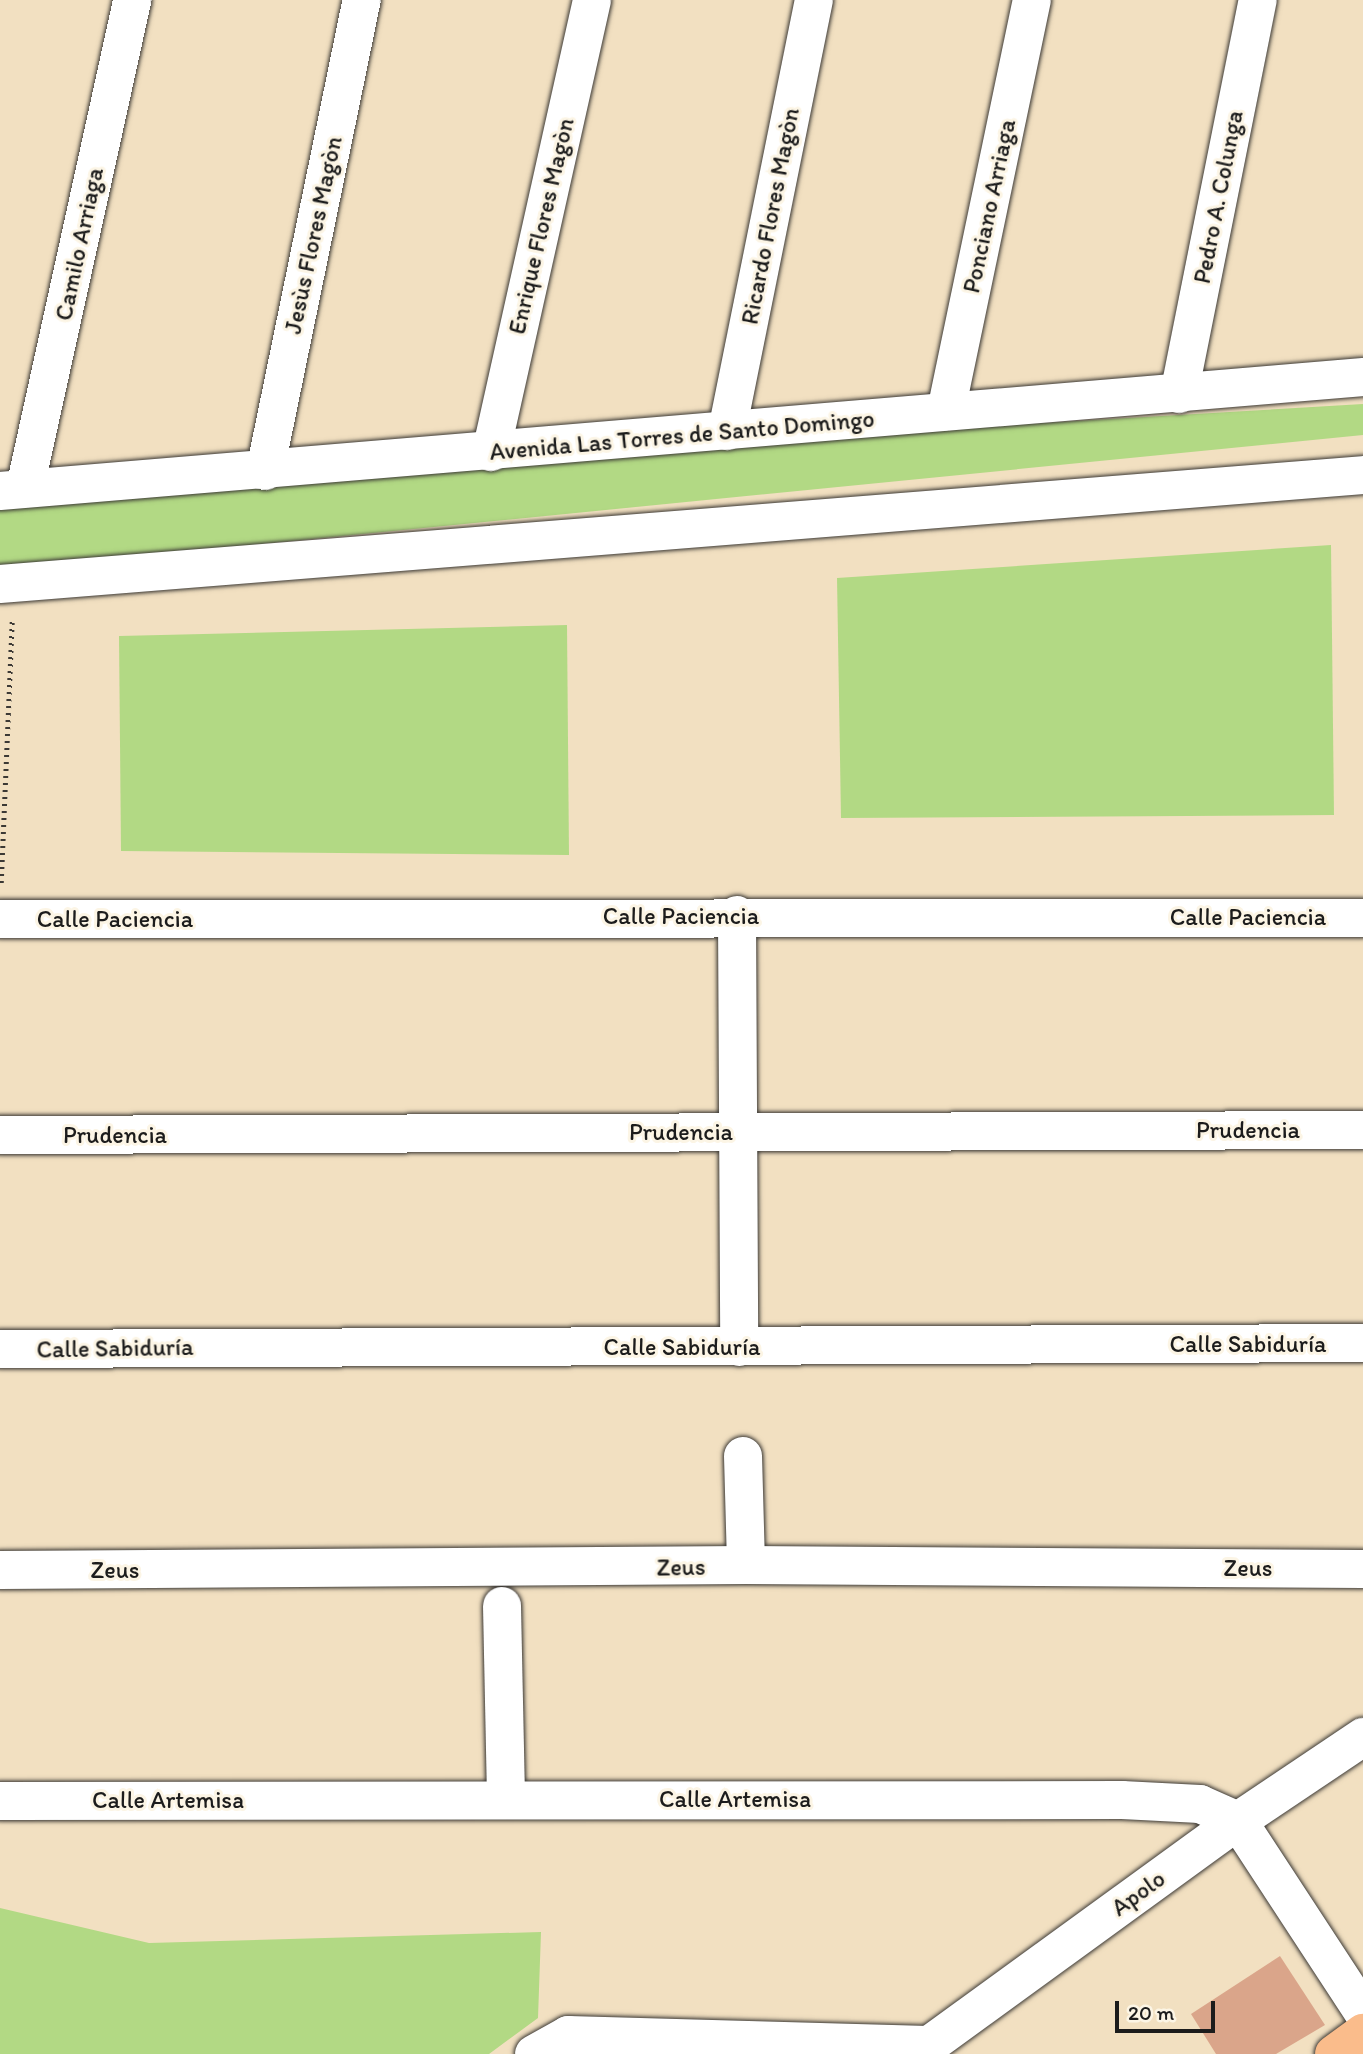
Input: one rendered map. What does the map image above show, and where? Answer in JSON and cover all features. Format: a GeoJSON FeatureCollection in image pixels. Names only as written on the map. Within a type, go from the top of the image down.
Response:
{"type":"FeatureCollection","features":[{"type":"Feature","properties":{"kind":"main road"},"geometry":{"type":"LineString","coordinates":[[1334,2054],[1363,2034]]}},
{"type":"Feature","properties":{"kind":"street","name":"Camilo Arriaga"},"geometry":{"type":"LineString","coordinates":[[13,490],[132,0]]}},
{"type":"Feature","properties":{"kind":"street","name":"Jesùs Flores Magòn"},"geometry":{"type":"LineString","coordinates":[[265,471],[362,0]]}},
{"type":"Feature","properties":{"kind":"street","name":"Enrique Flores Magòn"},"geometry":{"type":"LineString","coordinates":[[491,452],[592,0]]}},
{"type":"Feature","properties":{"kind":"street","name":"Ricardo Flores Magòn"},"geometry":{"type":"LineString","coordinates":[[726,431],[814,0]]}},
{"type":"Feature","properties":{"kind":"street","name":"Ponciano Arriaga"},"geometry":{"type":"LineString","coordinates":[[946,411],[1032,0]]}},
{"type":"Feature","properties":{"kind":"street","name":"Pedro A. Colunga"},"geometry":{"type":"LineString","coordinates":[[1179,394],[1258,0]]}},
{"type":"Feature","properties":{"kind":"street","name":"Avenida Las Torres de Santo Domingo"},"geometry":{"type":"LineString","coordinates":[[13,490],[1363,377]]}},
{"type":"Feature","properties":{"kind":"street"},"geometry":{"type":"LineString","coordinates":[[7,584],[1363,475]]}},
{"type":"Feature","properties":{"kind":"street"},"geometry":{"type":"LineString","coordinates":[[737,915],[735,1131],[739,1347]]}},
{"type":"Feature","properties":{"kind":"street","name":"Calle Paciencia"},"geometry":{"type":"LineString","coordinates":[[0,919],[737,915],[1363,918]]}},
{"type":"Feature","properties":{"kind":"street","name":"Prudencia"},"geometry":{"type":"LineString","coordinates":[[0,1136],[1363,1130]]}},
{"type":"Feature","properties":{"kind":"street","name":"Calle Sabiduría"},"geometry":{"type":"LineString","coordinates":[[0,1349],[1363,1343]]}},
{"type":"Feature","properties":{"kind":"street"},"geometry":{"type":"LineString","coordinates":[[743,1456],[746,1566]]}},
{"type":"Feature","properties":{"kind":"street","name":"Zeus"},"geometry":{"type":"LineString","coordinates":[[0,1570],[746,1566],[1363,1569]]}},
{"type":"Feature","properties":{"kind":"street"},"geometry":{"type":"LineString","coordinates":[[502,1606],[506,1799]]}},
{"type":"Feature","properties":{"kind":"street","name":"Apolo"},"geometry":{"type":"LineString","coordinates":[[922,2049],[1238,1821],[1363,1737]]}},
{"type":"Feature","properties":{"kind":"street","name":"Calle Artemisa"},"geometry":{"type":"LineString","coordinates":[[0,1801],[1122,1800],[1200,1804],[1238,1821]]}},
{"type":"Feature","properties":{"kind":"street"},"geometry":{"type":"LineString","coordinates":[[1238,1821],[1363,2012]]}},
{"type":"Feature","properties":{"kind":"street"},"geometry":{"type":"LineString","coordinates":[[534,2054],[553,2040],[579,2034],[922,2049]]}},
{"type":"Feature","properties":{"kind":"path"},"geometry":{"type":"LineString","coordinates":[[1,891],[7,584]]}},
{"type":"Feature","properties":{"kind":"green space"},"geometry":{"type":"Polygon","coordinates":[[[1363,404],[1363,435],[0,570],[0,508],[635,447],[1363,404]]]}},
{"type":"Feature","properties":{"kind":"green space"},"geometry":{"type":"Polygon","coordinates":[[[1331,545],[1334,815],[841,818],[837,578],[1331,545]]]}},
{"type":"Feature","properties":{"kind":"green space"},"geometry":{"type":"Polygon","coordinates":[[[567,625],[569,855],[121,851],[119,636],[567,625]]]}},
{"type":"Feature","properties":{"kind":"green space"},"geometry":{"type":"Polygon","coordinates":[[[0,1908],[149,1943],[541,1932],[538,2018],[489,2054],[0,2054],[0,1908]]]}},
{"type":"Feature","properties":{"kind":"building"},"geometry":{"type":"Polygon","coordinates":[[[1280,1956],[1325,2025],[1276,2054],[1216,2054],[1191,2014],[1280,1956]]]}}]}
